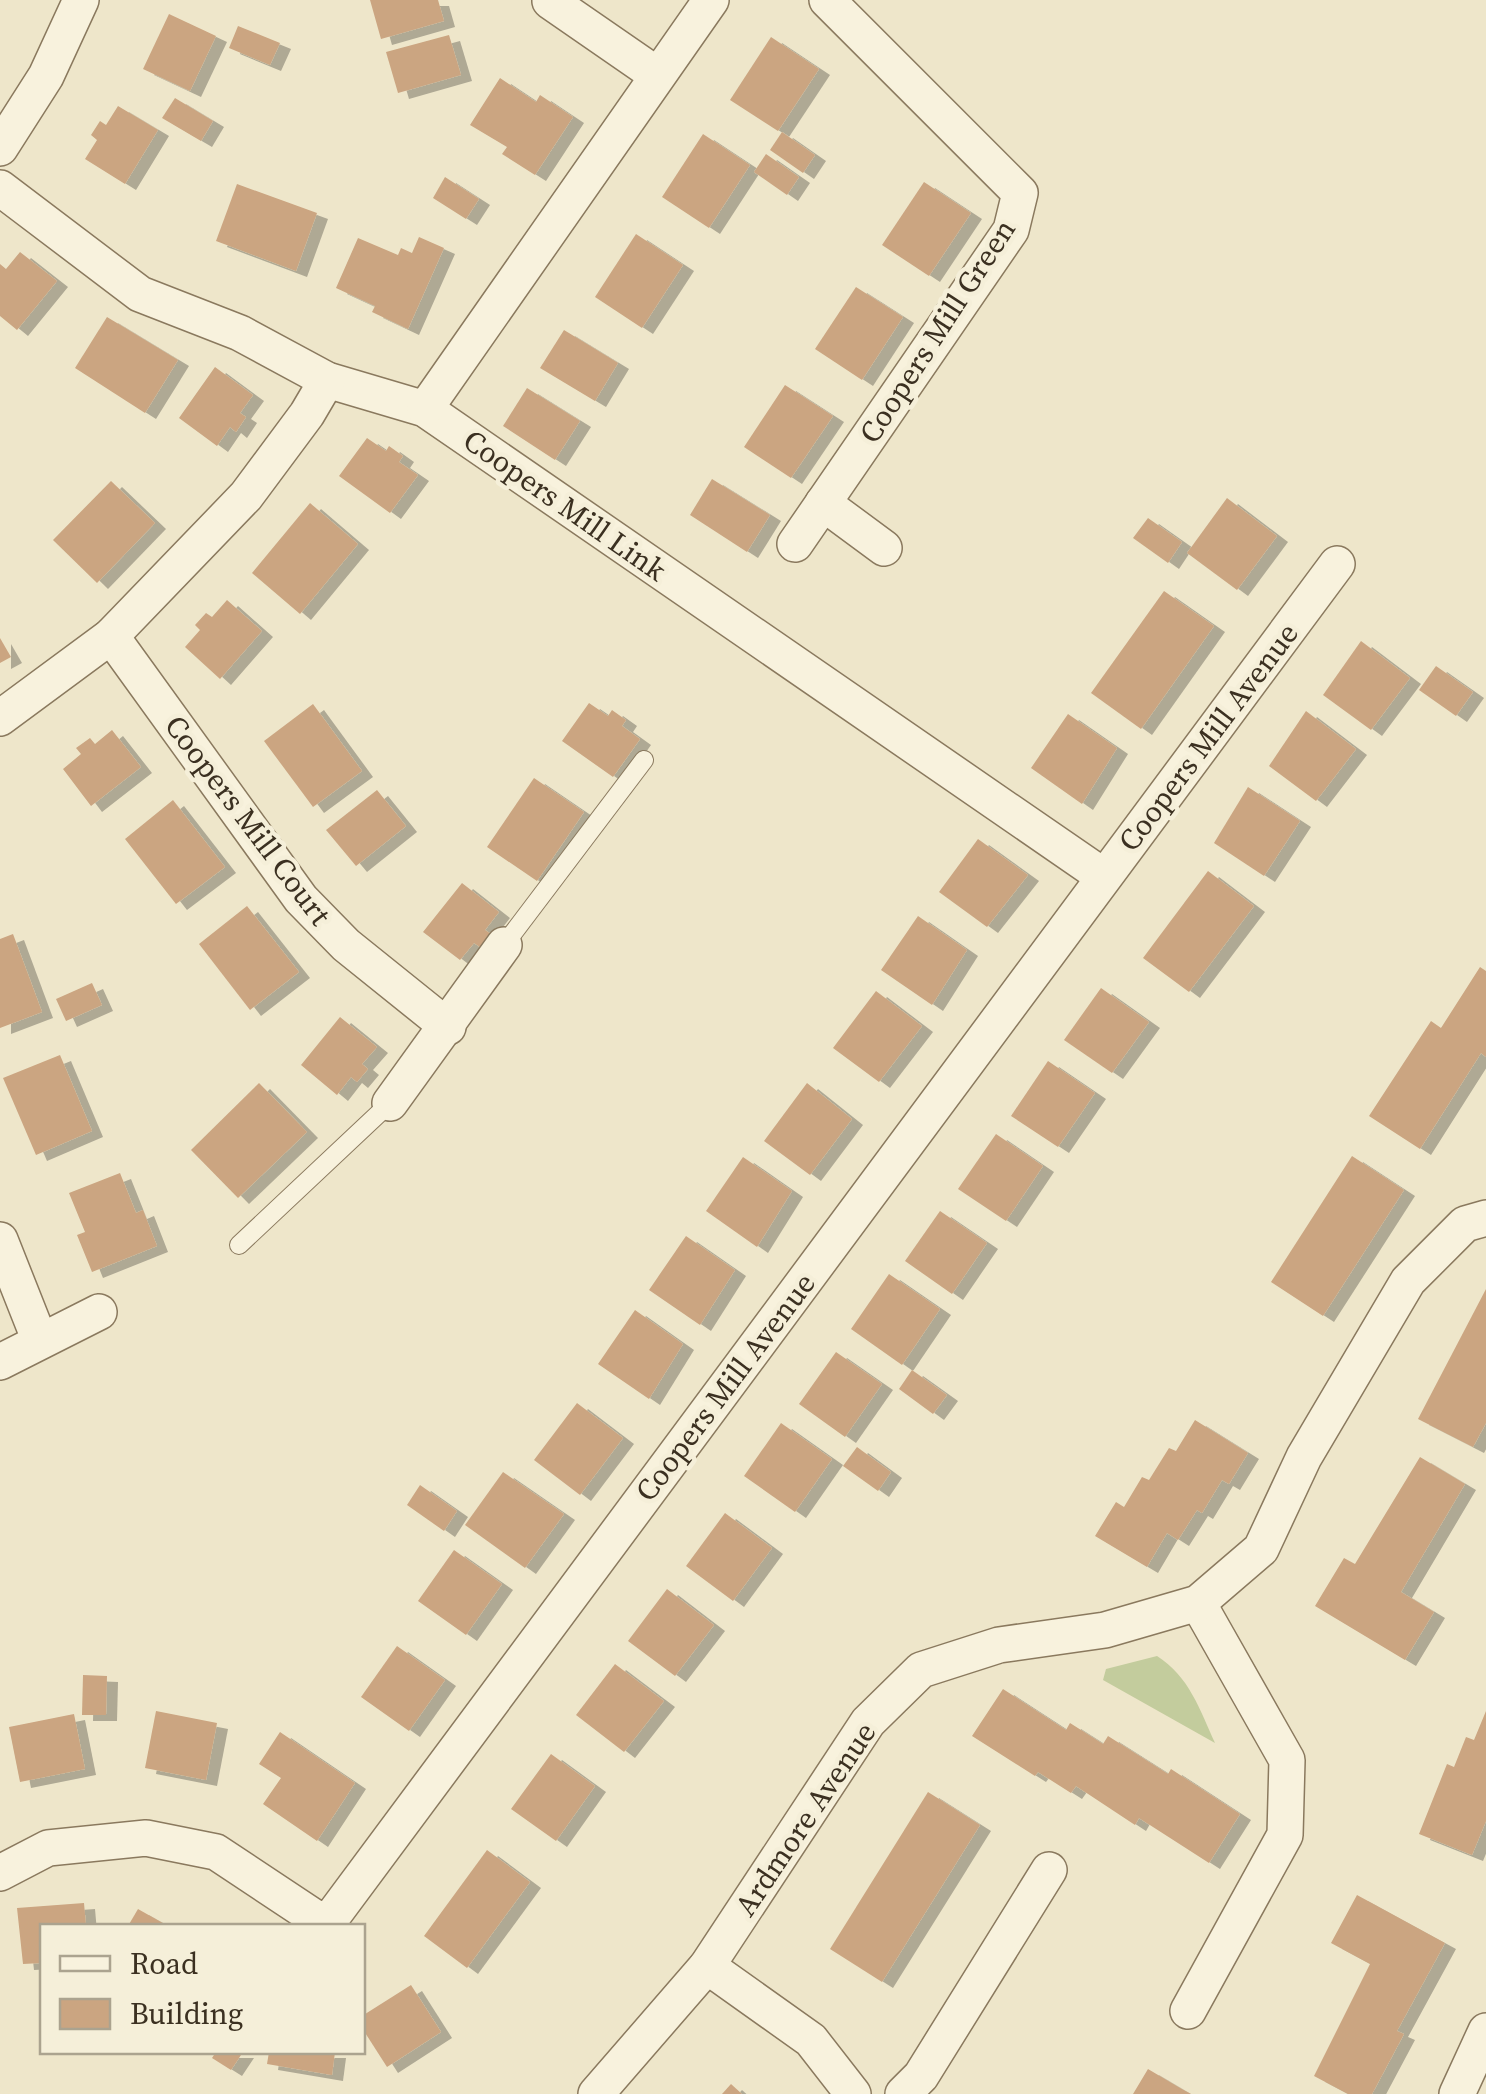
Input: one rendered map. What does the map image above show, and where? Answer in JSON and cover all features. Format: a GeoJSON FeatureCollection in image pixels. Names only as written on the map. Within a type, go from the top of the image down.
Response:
{"type":"FeatureCollection","features":[{"type":"Feature","properties":{"kind":"street"},"geometry":{"type":"LineString","coordinates":[[0,148],[46,76],[81,0]]}},
{"type":"Feature","properties":{"kind":"street"},"geometry":{"type":"LineString","coordinates":[[550,0],[657,75]]}},
{"type":"Feature","properties":{"kind":"street"},"geometry":{"type":"LineString","coordinates":[[425,409],[711,0]]}},
{"type":"Feature","properties":{"kind":"street","name":"Coopers Mill Green"},"geometry":{"type":"LineString","coordinates":[[795,544],[1011,230],[1020,193],[826,0]]}},
{"type":"Feature","properties":{"kind":"street","name":"Coopers Mill Link"},"geometry":{"type":"LineString","coordinates":[[0,188],[140,294],[240,332],[327,380],[425,409],[1103,876]]}},
{"type":"Feature","properties":{"kind":"street"},"geometry":{"type":"LineString","coordinates":[[0,718],[111,636],[246,496],[307,414],[327,380]]}},
{"type":"Feature","properties":{"kind":"street"},"geometry":{"type":"LineString","coordinates":[[823,503],[884,548]]}},
{"type":"Feature","properties":{"kind":"street","name":"Coopers Mill Avenue"},"geometry":{"type":"LineString","coordinates":[[327,1924],[1338,564]]}},
{"type":"Feature","properties":{"kind":"street","name":"Coopers Mill Court"},"geometry":{"type":"LineString","coordinates":[[111,636],[301,899],[346,946],[448,1027]]}},
{"type":"Feature","properties":{"kind":"street"},"geometry":{"type":"LineString","coordinates":[[390,1104],[504,944]]}},
{"type":"Feature","properties":{"kind":"street","name":"Ardmore Avenue"},"geometry":{"type":"LineString","coordinates":[[596,2094],[707,1966],[868,1722],[921,1670],[999,1645],[1105,1630],[1198,1603],[1261,1549],[1304,1458],[1408,1281],[1464,1224],[1486,1218]]}},
{"type":"Feature","properties":{"kind":"street"},"geometry":{"type":"LineString","coordinates":[[0,1240],[40,1340]]}},
{"type":"Feature","properties":{"kind":"street"},"geometry":{"type":"LineString","coordinates":[[0,1362],[99,1312]]}},
{"type":"Feature","properties":{"kind":"street"},"geometry":{"type":"LineString","coordinates":[[1188,2011],[1285,1834],[1287,1760],[1198,1603]]}},
{"type":"Feature","properties":{"kind":"street","name":"Coopers Mill Avenue"},"geometry":{"type":"LineString","coordinates":[[0,1874],[48,1848],[146,1838],[216,1852],[324,1924]]}},
{"type":"Feature","properties":{"kind":"street"},"geometry":{"type":"LineString","coordinates":[[903,2094],[921,2076],[1049,1870]]}},
{"type":"Feature","properties":{"kind":"street"},"geometry":{"type":"LineString","coordinates":[[707,1966],[812,2040],[852,2094]]}},
{"type":"Feature","properties":{"kind":"street"},"geometry":{"type":"LineString","coordinates":[[1457,2094],[1486,2031]]}},
{"type":"Feature","properties":{"kind":"lane"},"geometry":{"type":"LineString","coordinates":[[504,944],[644,760]]}},
{"type":"Feature","properties":{"kind":"lane"},"geometry":{"type":"LineString","coordinates":[[238,1244],[390,1104]]}},
{"type":"Feature","properties":{"kind":"green space"},"geometry":{"type":"Polygon","coordinates":[[[1157,1656],[1185,1684],[1215,1743],[1103,1680],[1106,1669],[1157,1656]]]}},
{"type":"Feature","properties":{"kind":"building"},"geometry":{"type":"Polygon","coordinates":[[[370,0],[438,0],[444,21],[381,39],[370,0]]]}},
{"type":"Feature","properties":{"kind":"building"},"geometry":{"type":"Polygon","coordinates":[[[169,14],[216,36],[190,91],[143,69],[169,14]]]}},
{"type":"Feature","properties":{"kind":"building"},"geometry":{"type":"Polygon","coordinates":[[[238,26],[280,43],[270,65],[229,48],[238,26]]]}},
{"type":"Feature","properties":{"kind":"building"},"geometry":{"type":"Polygon","coordinates":[[[449,35],[461,75],[398,93],[386,52],[449,35]]]}},
{"type":"Feature","properties":{"kind":"building"},"geometry":{"type":"Polygon","coordinates":[[[771,37],[819,69],[778,131],[730,100],[771,37]]]}},
{"type":"Feature","properties":{"kind":"building"},"geometry":{"type":"Polygon","coordinates":[[[500,78],[536,102],[540,95],[573,117],[535,175],[502,154],[507,147],[470,125],[500,78]]]}},
{"type":"Feature","properties":{"kind":"building"},"geometry":{"type":"Polygon","coordinates":[[[175,98],[213,121],[201,141],[162,118],[175,98]]]}},
{"type":"Feature","properties":{"kind":"building"},"geometry":{"type":"Polygon","coordinates":[[[118,106],[158,130],[125,184],[85,159],[97,140],[91,135],[100,121],[106,125],[118,106]]]}},
{"type":"Feature","properties":{"kind":"building"},"geometry":{"type":"Polygon","coordinates":[[[782,132],[815,155],[803,173],[770,150],[782,132]]]}},
{"type":"Feature","properties":{"kind":"building"},"geometry":{"type":"Polygon","coordinates":[[[703,134],[750,165],[709,228],[662,197],[703,134]]]}},
{"type":"Feature","properties":{"kind":"building"},"geometry":{"type":"Polygon","coordinates":[[[766,154],[799,177],[787,195],[754,172],[766,154]]]}},
{"type":"Feature","properties":{"kind":"building"},"geometry":{"type":"Polygon","coordinates":[[[445,177],[479,199],[466,219],[433,198],[445,177]]]}},
{"type":"Feature","properties":{"kind":"building"},"geometry":{"type":"Polygon","coordinates":[[[924,182],[971,213],[929,276],[882,245],[924,182]]]}},
{"type":"Feature","properties":{"kind":"building"},"geometry":{"type":"Polygon","coordinates":[[[237,184],[317,213],[296,271],[216,241],[237,184]]]}},
{"type":"Feature","properties":{"kind":"building"},"geometry":{"type":"Polygon","coordinates":[[[636,234],[683,265],[642,328],[595,297],[636,234]]]}},
{"type":"Feature","properties":{"kind":"building"},"geometry":{"type":"Polygon","coordinates":[[[419,237],[444,248],[408,329],[372,312],[375,306],[336,288],[358,238],[398,255],[401,248],[412,253],[419,237]]]}},
{"type":"Feature","properties":{"kind":"building"},"geometry":{"type":"Polygon","coordinates":[[[20,252],[57,281],[17,330],[0,316],[0,264],[6,269],[20,252]]]}},
{"type":"Feature","properties":{"kind":"building"},"geometry":{"type":"Polygon","coordinates":[[[856,287],[903,317],[862,380],[815,349],[856,287]]]}},
{"type":"Feature","properties":{"kind":"building"},"geometry":{"type":"Polygon","coordinates":[[[107,317],[178,360],[145,413],[75,368],[107,317]]]}},
{"type":"Feature","properties":{"kind":"building"},"geometry":{"type":"Polygon","coordinates":[[[564,330],[618,363],[595,401],[540,368],[564,330]]]}},
{"type":"Feature","properties":{"kind":"building"},"geometry":{"type":"Polygon","coordinates":[[[215,367],[253,395],[240,413],[246,417],[236,432],[230,427],[217,446],[179,418],[215,367]]]}},
{"type":"Feature","properties":{"kind":"building"},"geometry":{"type":"Polygon","coordinates":[[[785,385],[833,416],[791,478],[744,447],[785,385]]]}},
{"type":"Feature","properties":{"kind":"building"},"geometry":{"type":"Polygon","coordinates":[[[527,388],[580,421],[555,460],[503,426],[527,388]]]}},
{"type":"Feature","properties":{"kind":"building"},"geometry":{"type":"Polygon","coordinates":[[[367,438],[386,451],[389,446],[403,456],[399,462],[418,475],[390,513],[339,476],[367,438]]]}},
{"type":"Feature","properties":{"kind":"building"},"geometry":{"type":"Polygon","coordinates":[[[712,479],[770,515],[747,552],[690,515],[712,479]]]}},
{"type":"Feature","properties":{"kind":"building"},"geometry":{"type":"Polygon","coordinates":[[[111,481],[155,523],[97,583],[53,540],[111,481]]]}},
{"type":"Feature","properties":{"kind":"building"},"geometry":{"type":"Polygon","coordinates":[[[1227,498],[1277,536],[1237,590],[1187,553],[1227,498]]]}},
{"type":"Feature","properties":{"kind":"building"},"geometry":{"type":"Polygon","coordinates":[[[310,503],[358,544],[300,614],[252,573],[310,503]]]}},
{"type":"Feature","properties":{"kind":"building"},"geometry":{"type":"Polygon","coordinates":[[[1148,518],[1182,542],[1168,563],[1133,538],[1148,518]]]}},
{"type":"Feature","properties":{"kind":"building"},"geometry":{"type":"Polygon","coordinates":[[[1164,591],[1214,626],[1141,729],[1091,693],[1164,591]]]}},
{"type":"Feature","properties":{"kind":"building"},"geometry":{"type":"Polygon","coordinates":[[[227,600],[262,631],[220,679],[185,647],[200,630],[195,625],[206,613],[212,617],[227,600]]]}},
{"type":"Feature","properties":{"kind":"building"},"geometry":{"type":"Polygon","coordinates":[[[0,638],[11,657],[0,663],[0,638]]]}},
{"type":"Feature","properties":{"kind":"building"},"geometry":{"type":"Polygon","coordinates":[[[1361,641],[1410,678],[1371,730],[1323,695],[1361,641]]]}},
{"type":"Feature","properties":{"kind":"building"},"geometry":{"type":"Polygon","coordinates":[[[1436,666],[1473,692],[1456,716],[1419,690],[1436,666]]]}},
{"type":"Feature","properties":{"kind":"building"},"geometry":{"type":"Polygon","coordinates":[[[589,703],[608,716],[612,710],[626,720],[622,726],[640,739],[613,777],[562,741],[589,703]]]}},
{"type":"Feature","properties":{"kind":"building"},"geometry":{"type":"Polygon","coordinates":[[[313,704],[362,771],[313,807],[264,741],[313,704]]]}},
{"type":"Feature","properties":{"kind":"building"},"geometry":{"type":"Polygon","coordinates":[[[1306,711],[1356,749],[1316,801],[1269,766],[1306,711]]]}},
{"type":"Feature","properties":{"kind":"building"},"geometry":{"type":"Polygon","coordinates":[[[1068,714],[1117,748],[1082,804],[1031,768],[1068,714]]]}},
{"type":"Feature","properties":{"kind":"building"},"geometry":{"type":"Polygon","coordinates":[[[112,730],[141,767],[91,806],[63,769],[81,754],[76,748],[90,738],[95,744],[112,730]]]}},
{"type":"Feature","properties":{"kind":"building"},"geometry":{"type":"Polygon","coordinates":[[[534,778],[584,812],[537,881],[487,847],[534,778]]]}},
{"type":"Feature","properties":{"kind":"building"},"geometry":{"type":"Polygon","coordinates":[[[1248,787],[1300,821],[1264,876],[1214,843],[1248,787]]]}},
{"type":"Feature","properties":{"kind":"building"},"geometry":{"type":"Polygon","coordinates":[[[377,790],[406,826],[356,866],[326,830],[377,790]]]}},
{"type":"Feature","properties":{"kind":"building"},"geometry":{"type":"Polygon","coordinates":[[[173,800],[225,867],[176,904],[125,839],[173,800]]]}},
{"type":"Feature","properties":{"kind":"building"},"geometry":{"type":"Polygon","coordinates":[[[978,839],[1028,875],[987,927],[939,892],[978,839]]]}},
{"type":"Feature","properties":{"kind":"building"},"geometry":{"type":"Polygon","coordinates":[[[1208,871],[1254,906],[1189,992],[1143,958],[1208,871]]]}},
{"type":"Feature","properties":{"kind":"building"},"geometry":{"type":"Polygon","coordinates":[[[462,883],[499,912],[485,930],[491,934],[480,947],[474,943],[460,960],[423,932],[462,883]]]}},
{"type":"Feature","properties":{"kind":"building"},"geometry":{"type":"Polygon","coordinates":[[[247,906],[299,972],[250,1010],[199,944],[247,906]]]}},
{"type":"Feature","properties":{"kind":"building"},"geometry":{"type":"Polygon","coordinates":[[[918,916],[967,950],[932,1005],[881,970],[918,916]]]}},
{"type":"Feature","properties":{"kind":"building"},"geometry":{"type":"Polygon","coordinates":[[[13,934],[42,1012],[0,1028],[0,939],[13,934]]]}},
{"type":"Feature","properties":{"kind":"building"},"geometry":{"type":"Polygon","coordinates":[[[1480,967],[1486,971],[1486,1057],[1481,1053],[1420,1149],[1369,1116],[1431,1021],[1441,1028],[1480,967]]]}},
{"type":"Feature","properties":{"kind":"building"},"geometry":{"type":"Polygon","coordinates":[[[92,983],[102,1005],[66,1021],[56,999],[92,983]]]}},
{"type":"Feature","properties":{"kind":"building"},"geometry":{"type":"Polygon","coordinates":[[[1101,988],[1149,1022],[1112,1073],[1064,1040],[1101,988]]]}},
{"type":"Feature","properties":{"kind":"building"},"geometry":{"type":"Polygon","coordinates":[[[876,991],[922,1026],[879,1082],[833,1048],[876,991]]]}},
{"type":"Feature","properties":{"kind":"building"},"geometry":{"type":"Polygon","coordinates":[[[340,1017],[377,1047],[362,1064],[368,1069],[357,1082],[351,1077],[337,1095],[301,1065],[340,1017]]]}},
{"type":"Feature","properties":{"kind":"building"},"geometry":{"type":"Polygon","coordinates":[[[60,1055],[92,1131],[36,1155],[3,1078],[60,1055]]]}},
{"type":"Feature","properties":{"kind":"building"},"geometry":{"type":"Polygon","coordinates":[[[1048,1061],[1095,1093],[1058,1147],[1011,1116],[1048,1061]]]}},
{"type":"Feature","properties":{"kind":"building"},"geometry":{"type":"Polygon","coordinates":[[[259,1083],[307,1132],[238,1198],[191,1150],[259,1083]]]}},
{"type":"Feature","properties":{"kind":"building"},"geometry":{"type":"Polygon","coordinates":[[[807,1083],[852,1119],[810,1175],[764,1141],[807,1083]]]}},
{"type":"Feature","properties":{"kind":"building"},"geometry":{"type":"Polygon","coordinates":[[[996,1134],[1043,1166],[1006,1221],[958,1189],[996,1134]]]}},
{"type":"Feature","properties":{"kind":"building"},"geometry":{"type":"Polygon","coordinates":[[[1352,1156],[1404,1190],[1323,1316],[1271,1282],[1352,1156]]]}},
{"type":"Feature","properties":{"kind":"building"},"geometry":{"type":"Polygon","coordinates":[[[743,1157],[792,1191],[757,1247],[706,1211],[743,1157]]]}},
{"type":"Feature","properties":{"kind":"building"},"geometry":{"type":"Polygon","coordinates":[[[120,1173],[136,1213],[143,1210],[157,1246],[92,1272],[77,1235],[85,1232],[69,1193],[120,1173]]]}},
{"type":"Feature","properties":{"kind":"building"},"geometry":{"type":"Polygon","coordinates":[[[940,1211],[987,1243],[952,1294],[905,1261],[940,1211]]]}},
{"type":"Feature","properties":{"kind":"building"},"geometry":{"type":"Polygon","coordinates":[[[686,1236],[735,1270],[700,1325],[649,1290],[686,1236]]]}},
{"type":"Feature","properties":{"kind":"building"},"geometry":{"type":"Polygon","coordinates":[[[889,1274],[940,1309],[902,1365],[851,1329],[889,1274]]]}},
{"type":"Feature","properties":{"kind":"building"},"geometry":{"type":"Polygon","coordinates":[[[1486,1289],[1486,1423],[1473,1447],[1418,1419],[1486,1289]]]}},
{"type":"Feature","properties":{"kind":"building"},"geometry":{"type":"Polygon","coordinates":[[[635,1310],[683,1344],[649,1399],[598,1364],[635,1310]]]}},
{"type":"Feature","properties":{"kind":"building"},"geometry":{"type":"Polygon","coordinates":[[[836,1352],[882,1384],[845,1437],[799,1404],[836,1352]]]}},
{"type":"Feature","properties":{"kind":"building"},"geometry":{"type":"Polygon","coordinates":[[[912,1370],[947,1395],[933,1414],[899,1389],[912,1370]]]}},
{"type":"Feature","properties":{"kind":"building"},"geometry":{"type":"Polygon","coordinates":[[[577,1403],[623,1438],[580,1495],[534,1460],[577,1403]]]}},
{"type":"Feature","properties":{"kind":"building"},"geometry":{"type":"Polygon","coordinates":[[[1195,1420],[1248,1453],[1229,1484],[1222,1480],[1202,1513],[1197,1510],[1178,1540],[1167,1533],[1147,1567],[1095,1536],[1116,1502],[1124,1507],[1142,1477],[1149,1480],[1169,1448],[1176,1451],[1195,1420]]]}},
{"type":"Feature","properties":{"kind":"building"},"geometry":{"type":"Polygon","coordinates":[[[781,1423],[832,1459],[795,1512],[744,1476],[781,1423]]]}},
{"type":"Feature","properties":{"kind":"building"},"geometry":{"type":"Polygon","coordinates":[[[857,1447],[891,1472],[878,1491],[843,1466],[857,1447]]]}},
{"type":"Feature","properties":{"kind":"building"},"geometry":{"type":"Polygon","coordinates":[[[1420,1457],[1465,1484],[1401,1592],[1434,1612],[1405,1660],[1315,1606],[1344,1558],[1355,1564],[1420,1457]]]}},
{"type":"Feature","properties":{"kind":"building"},"geometry":{"type":"Polygon","coordinates":[[[503,1472],[564,1514],[525,1568],[465,1525],[503,1472]]]}},
{"type":"Feature","properties":{"kind":"building"},"geometry":{"type":"Polygon","coordinates":[[[420,1485],[457,1511],[444,1531],[407,1505],[420,1485]]]}},
{"type":"Feature","properties":{"kind":"building"},"geometry":{"type":"Polygon","coordinates":[[[725,1513],[772,1548],[733,1601],[686,1566],[725,1513]]]}},
{"type":"Feature","properties":{"kind":"building"},"geometry":{"type":"Polygon","coordinates":[[[454,1550],[502,1584],[466,1635],[418,1601],[454,1550]]]}},
{"type":"Feature","properties":{"kind":"building"},"geometry":{"type":"Polygon","coordinates":[[[667,1589],[714,1625],[675,1676],[628,1641],[667,1589]]]}},
{"type":"Feature","properties":{"kind":"building"},"geometry":{"type":"Polygon","coordinates":[[[397,1646],[445,1680],[409,1731],[361,1697],[397,1646]]]}},
{"type":"Feature","properties":{"kind":"building"},"geometry":{"type":"Polygon","coordinates":[[[615,1664],[664,1701],[624,1752],[576,1715],[615,1664]]]}},
{"type":"Feature","properties":{"kind":"building"},"geometry":{"type":"Polygon","coordinates":[[[83,1675],[107,1676],[106,1715],[82,1715],[83,1675]]]}},
{"type":"Feature","properties":{"kind":"building"},"geometry":{"type":"Polygon","coordinates":[[[1003,1689],[1066,1730],[1070,1723],[1103,1744],[1108,1736],[1168,1774],[1171,1769],[1240,1814],[1209,1863],[1139,1818],[1135,1825],[1076,1786],[1071,1793],[1038,1772],[1035,1776],[972,1736],[1003,1689]]]}},
{"type":"Feature","properties":{"kind":"building"},"geometry":{"type":"Polygon","coordinates":[[[156,1711],[217,1723],[206,1780],[145,1768],[156,1711]]]}},
{"type":"Feature","properties":{"kind":"building"},"geometry":{"type":"Polygon","coordinates":[[[1486,1711],[1486,1821],[1472,1855],[1419,1834],[1447,1764],[1454,1767],[1466,1737],[1474,1740],[1486,1711]]]}},
{"type":"Feature","properties":{"kind":"building"},"geometry":{"type":"Polygon","coordinates":[[[74,1714],[85,1769],[20,1782],[9,1727],[74,1714]]]}},
{"type":"Feature","properties":{"kind":"building"},"geometry":{"type":"Polygon","coordinates":[[[280,1732],[355,1783],[317,1841],[263,1804],[281,1778],[259,1764],[280,1732]]]}},
{"type":"Feature","properties":{"kind":"building"},"geometry":{"type":"Polygon","coordinates":[[[551,1754],[595,1786],[556,1841],[511,1809],[551,1754]]]}},
{"type":"Feature","properties":{"kind":"building"},"geometry":{"type":"Polygon","coordinates":[[[928,1792],[980,1825],[882,1982],[830,1949],[928,1792]]]}},
{"type":"Feature","properties":{"kind":"building"},"geometry":{"type":"Polygon","coordinates":[[[487,1850],[530,1882],[467,1968],[424,1936],[487,1850]]]}},
{"type":"Feature","properties":{"kind":"building"},"geometry":{"type":"Polygon","coordinates":[[[1357,1895],[1445,1943],[1397,2031],[1404,2034],[1372,2094],[1348,2094],[1314,2076],[1370,1964],[1331,1943],[1357,1895]]]}},
{"type":"Feature","properties":{"kind":"building"},"geometry":{"type":"Polygon","coordinates":[[[84,1903],[86,1924],[40,1924],[40,1963],[23,1964],[17,1908],[84,1903]]]}},
{"type":"Feature","properties":{"kind":"building"},"geometry":{"type":"Polygon","coordinates":[[[138,1909],[164,1924],[129,1924],[138,1909]]]}},
{"type":"Feature","properties":{"kind":"building"},"geometry":{"type":"Polygon","coordinates":[[[411,1985],[441,2032],[387,2067],[365,2033],[365,2014],[411,1985]]]}},
{"type":"Feature","properties":{"kind":"building"},"geometry":{"type":"Polygon","coordinates":[[[215,2054],[242,2054],[231,2070],[212,2058],[215,2054]]]}},
{"type":"Feature","properties":{"kind":"building"},"geometry":{"type":"Polygon","coordinates":[[[269,2054],[335,2054],[332,2075],[267,2064],[269,2054]]]}},
{"type":"Feature","properties":{"kind":"building"},"geometry":{"type":"Polygon","coordinates":[[[1148,2069],[1180,2088],[1191,2094],[1133,2094],[1148,2069]]]}},
{"type":"Feature","properties":{"kind":"building"},"geometry":{"type":"Polygon","coordinates":[[[731,2084],[742,2094],[722,2094],[731,2084]]]}}]}
